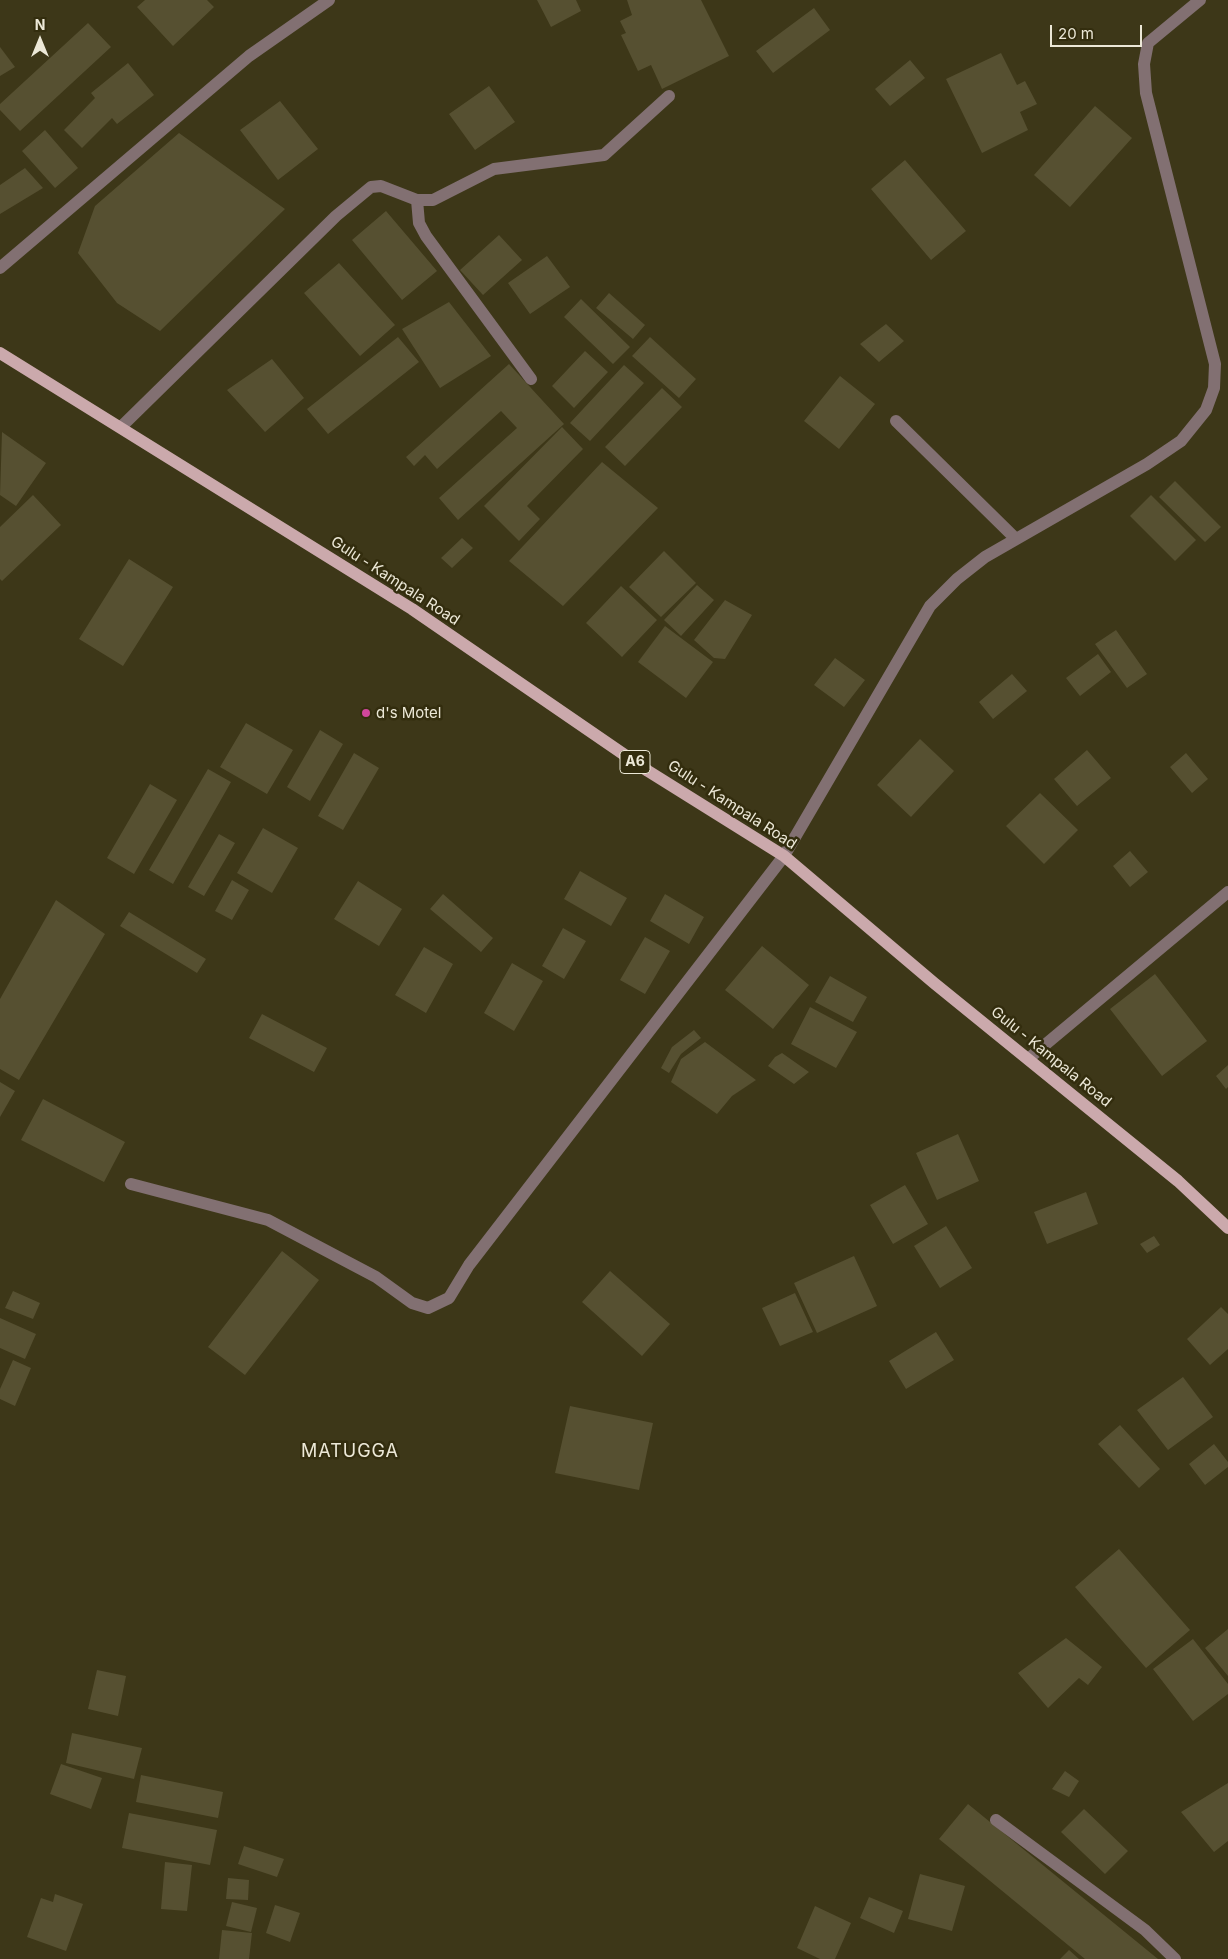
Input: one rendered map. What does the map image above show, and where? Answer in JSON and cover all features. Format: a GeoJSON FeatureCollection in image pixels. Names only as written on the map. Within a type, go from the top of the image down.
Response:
{"type":"FeatureCollection","features":[{"type":"Feature","properties":{"kind":"main road","name":"Gulu - Kampala Road"},"geometry":{"type":"LineString","coordinates":[[1,357],[121,427],[412,609],[648,771],[784,856],[1178,1181],[1228,1228]]}},
{"type":"Feature","properties":{"kind":"street"},"geometry":{"type":"LineString","coordinates":[[0,268],[249,56],[329,0]]}},
{"type":"Feature","properties":{"kind":"street"},"geometry":{"type":"LineString","coordinates":[[131,1184],[268,1220],[376,1277],[412,1304],[428,1308],[449,1298],[469,1265],[784,856],[930,606],[964,573],[985,557],[1147,464],[1180,441],[1206,410],[1214,388],[1215,364],[1146,93],[1144,64],[1148,43],[1200,0]]}},
{"type":"Feature","properties":{"kind":"street"},"geometry":{"type":"LineString","coordinates":[[121,427],[359,195],[371,187],[381,186],[417,200],[433,200],[449,194],[494,169],[604,154],[669,96]]}},
{"type":"Feature","properties":{"kind":"street"},"geometry":{"type":"LineString","coordinates":[[417,200],[419,224],[426,236],[531,379]]}},
{"type":"Feature","properties":{"kind":"street"},"geometry":{"type":"LineString","coordinates":[[896,421],[1016,539]]}},
{"type":"Feature","properties":{"kind":"street"},"geometry":{"type":"LineString","coordinates":[[1028,1059],[1228,892]]}},
{"type":"Feature","properties":{"kind":"street"},"geometry":{"type":"LineString","coordinates":[[996,1820],[1144,1930],[1175,1959]]}},
{"type":"Feature","properties":{"kind":"building"},"geometry":{"type":"Polygon","coordinates":[[[145,0],[207,0],[214,7],[173,46],[137,7],[145,0]]]}},
{"type":"Feature","properties":{"kind":"building"},"geometry":{"type":"Polygon","coordinates":[[[537,0],[576,0],[581,11],[551,27],[537,0]]]}},
{"type":"Feature","properties":{"kind":"building"},"geometry":{"type":"Polygon","coordinates":[[[627,0],[701,0],[729,56],[662,89],[651,65],[638,71],[621,35],[626,33],[620,21],[632,15],[627,0]]]}},
{"type":"Feature","properties":{"kind":"building"},"geometry":{"type":"Polygon","coordinates":[[[814,8],[830,30],[773,73],[756,51],[814,8]]]}},
{"type":"Feature","properties":{"kind":"building"},"geometry":{"type":"Polygon","coordinates":[[[88,23],[111,47],[20,131],[0,110],[0,104],[88,23]]]}},
{"type":"Feature","properties":{"kind":"building"},"geometry":{"type":"Polygon","coordinates":[[[0,47],[15,67],[0,76],[0,47]]]}},
{"type":"Feature","properties":{"kind":"building"},"geometry":{"type":"Polygon","coordinates":[[[1001,53],[1017,85],[1025,81],[1037,104],[1020,112],[1028,130],[982,153],[946,79],[1001,53]]]}},
{"type":"Feature","properties":{"kind":"building"},"geometry":{"type":"Polygon","coordinates":[[[910,60],[925,78],[890,106],[875,89],[910,60]]]}},
{"type":"Feature","properties":{"kind":"building"},"geometry":{"type":"Polygon","coordinates":[[[128,63],[154,95],[117,124],[112,118],[82,148],[64,130],[95,98],[91,93],[128,63]]]}},
{"type":"Feature","properties":{"kind":"building"},"geometry":{"type":"Polygon","coordinates":[[[489,86],[515,122],[475,150],[449,114],[489,86]]]}},
{"type":"Feature","properties":{"kind":"building"},"geometry":{"type":"Polygon","coordinates":[[[280,101],[318,149],[278,180],[240,130],[280,101]]]}},
{"type":"Feature","properties":{"kind":"building"},"geometry":{"type":"Polygon","coordinates":[[[1095,106],[1132,138],[1070,207],[1034,175],[1095,106]]]}},
{"type":"Feature","properties":{"kind":"building"},"geometry":{"type":"Polygon","coordinates":[[[45,130],[78,168],[55,188],[22,151],[45,130]]]}},
{"type":"Feature","properties":{"kind":"building"},"geometry":{"type":"Polygon","coordinates":[[[179,133],[285,209],[160,331],[117,303],[78,253],[95,206],[179,133]]]}},
{"type":"Feature","properties":{"kind":"building"},"geometry":{"type":"Polygon","coordinates":[[[905,160],[966,231],[931,260],[871,189],[905,160]]]}},
{"type":"Feature","properties":{"kind":"building"},"geometry":{"type":"Polygon","coordinates":[[[25,168],[43,188],[0,214],[0,185],[25,168]]]}},
{"type":"Feature","properties":{"kind":"building"},"geometry":{"type":"Polygon","coordinates":[[[386,211],[437,271],[402,300],[352,240],[386,211]]]}},
{"type":"Feature","properties":{"kind":"building"},"geometry":{"type":"Polygon","coordinates":[[[499,235],[522,260],[483,295],[460,270],[499,235]]]}},
{"type":"Feature","properties":{"kind":"building"},"geometry":{"type":"Polygon","coordinates":[[[547,256],[570,287],[530,314],[508,283],[547,256]]]}},
{"type":"Feature","properties":{"kind":"building"},"geometry":{"type":"Polygon","coordinates":[[[339,263],[395,325],[360,356],[304,293],[339,263]]]}},
{"type":"Feature","properties":{"kind":"building"},"geometry":{"type":"Polygon","coordinates":[[[609,293],[645,325],[633,339],[596,308],[609,293]]]}},
{"type":"Feature","properties":{"kind":"building"},"geometry":{"type":"Polygon","coordinates":[[[581,299],[630,347],[613,364],[564,317],[581,299]]]}},
{"type":"Feature","properties":{"kind":"building"},"geometry":{"type":"Polygon","coordinates":[[[449,302],[491,356],[440,388],[402,329],[449,302]]]}},
{"type":"Feature","properties":{"kind":"building"},"geometry":{"type":"Polygon","coordinates":[[[886,324],[904,341],[879,362],[860,344],[886,324]]]}},
{"type":"Feature","properties":{"kind":"building"},"geometry":{"type":"Polygon","coordinates":[[[398,337],[419,362],[328,434],[307,409],[398,337]]]}},
{"type":"Feature","properties":{"kind":"building"},"geometry":{"type":"Polygon","coordinates":[[[650,337],[696,379],[679,398],[632,356],[650,337]]]}},
{"type":"Feature","properties":{"kind":"building"},"geometry":{"type":"Polygon","coordinates":[[[585,351],[608,372],[574,408],[552,386],[585,351]]]}},
{"type":"Feature","properties":{"kind":"building"},"geometry":{"type":"Polygon","coordinates":[[[272,359],[304,398],[265,432],[227,390],[272,359]]]}},
{"type":"Feature","properties":{"kind":"building"},"geometry":{"type":"Polygon","coordinates":[[[509,364],[564,424],[458,520],[439,498],[517,428],[501,411],[437,469],[425,455],[414,466],[406,457],[509,364]]]}},
{"type":"Feature","properties":{"kind":"building"},"geometry":{"type":"Polygon","coordinates":[[[624,365],[644,383],[590,441],[570,423],[624,365]]]}},
{"type":"Feature","properties":{"kind":"building"},"geometry":{"type":"Polygon","coordinates":[[[840,376],[875,404],[839,449],[804,421],[840,376]]]}},
{"type":"Feature","properties":{"kind":"building"},"geometry":{"type":"Polygon","coordinates":[[[662,388],[682,407],[625,466],[605,447],[662,388]]]}},
{"type":"Feature","properties":{"kind":"building"},"geometry":{"type":"Polygon","coordinates":[[[562,427],[583,449],[527,506],[540,519],[519,541],[484,506],[562,427]]]}},
{"type":"Feature","properties":{"kind":"building"},"geometry":{"type":"Polygon","coordinates":[[[2,432],[46,463],[16,506],[0,495],[2,432]]]}},
{"type":"Feature","properties":{"kind":"building"},"geometry":{"type":"Polygon","coordinates":[[[602,462],[658,508],[563,606],[509,561],[602,462]]]}},
{"type":"Feature","properties":{"kind":"building"},"geometry":{"type":"Polygon","coordinates":[[[1175,481],[1221,527],[1205,542],[1159,497],[1175,481]]]}},
{"type":"Feature","properties":{"kind":"building"},"geometry":{"type":"Polygon","coordinates":[[[33,495],[61,525],[2,581],[0,579],[0,527],[33,495]]]}},
{"type":"Feature","properties":{"kind":"building"},"geometry":{"type":"Polygon","coordinates":[[[1151,495],[1196,540],[1175,561],[1130,516],[1151,495]]]}},
{"type":"Feature","properties":{"kind":"building"},"geometry":{"type":"Polygon","coordinates":[[[462,538],[473,548],[452,568],[441,558],[462,538]]]}},
{"type":"Feature","properties":{"kind":"building"},"geometry":{"type":"Polygon","coordinates":[[[664,551],[696,583],[661,617],[629,587],[664,551]]]}},
{"type":"Feature","properties":{"kind":"building"},"geometry":{"type":"Polygon","coordinates":[[[129,559],[173,587],[123,666],[79,639],[129,559]]]}},
{"type":"Feature","properties":{"kind":"building"},"geometry":{"type":"Polygon","coordinates":[[[697,585],[714,600],[681,636],[664,620],[697,585]]]}},
{"type":"Feature","properties":{"kind":"building"},"geometry":{"type":"Polygon","coordinates":[[[621,586],[657,620],[622,657],[586,623],[621,586]]]}},
{"type":"Feature","properties":{"kind":"building"},"geometry":{"type":"Polygon","coordinates":[[[725,600],[752,615],[725,659],[714,658],[694,640],[725,600]]]}},
{"type":"Feature","properties":{"kind":"building"},"geometry":{"type":"Polygon","coordinates":[[[665,626],[713,662],[686,698],[638,662],[665,626]]]}},
{"type":"Feature","properties":{"kind":"building"},"geometry":{"type":"Polygon","coordinates":[[[1116,630],[1147,674],[1127,688],[1095,644],[1116,630]]]}},
{"type":"Feature","properties":{"kind":"building"},"geometry":{"type":"Polygon","coordinates":[[[1098,654],[1111,672],[1080,696],[1066,678],[1098,654]]]}},
{"type":"Feature","properties":{"kind":"building"},"geometry":{"type":"Polygon","coordinates":[[[835,658],[865,680],[844,707],[814,685],[835,658]]]}},
{"type":"Feature","properties":{"kind":"building"},"geometry":{"type":"Polygon","coordinates":[[[1012,674],[1027,691],[993,719],[979,702],[1012,674]]]}},
{"type":"Feature","properties":{"kind":"building"},"geometry":{"type":"Polygon","coordinates":[[[246,723],[293,750],[267,794],[220,767],[246,723]]]}},
{"type":"Feature","properties":{"kind":"building"},"geometry":{"type":"Polygon","coordinates":[[[320,730],[343,744],[310,801],[287,787],[320,730]]]}},
{"type":"Feature","properties":{"kind":"building"},"geometry":{"type":"Polygon","coordinates":[[[920,739],[954,771],[911,817],[877,785],[920,739]]]}},
{"type":"Feature","properties":{"kind":"building"},"geometry":{"type":"Polygon","coordinates":[[[1087,750],[1111,778],[1077,806],[1054,779],[1087,750]]]}},
{"type":"Feature","properties":{"kind":"building"},"geometry":{"type":"Polygon","coordinates":[[[354,753],[379,768],[343,830],[318,816],[354,753]]]}},
{"type":"Feature","properties":{"kind":"building"},"geometry":{"type":"Polygon","coordinates":[[[1186,753],[1208,779],[1192,793],[1170,767],[1186,753]]]}},
{"type":"Feature","properties":{"kind":"building"},"geometry":{"type":"Polygon","coordinates":[[[208,769],[231,782],[173,884],[149,870],[208,769]]]}},
{"type":"Feature","properties":{"kind":"building"},"geometry":{"type":"Polygon","coordinates":[[[150,784],[177,800],[134,874],[107,858],[150,784]]]}},
{"type":"Feature","properties":{"kind":"building"},"geometry":{"type":"Polygon","coordinates":[[[1040,793],[1078,830],[1044,864],[1006,826],[1040,793]]]}},
{"type":"Feature","properties":{"kind":"building"},"geometry":{"type":"Polygon","coordinates":[[[263,828],[298,848],[272,893],[237,873],[263,828]]]}},
{"type":"Feature","properties":{"kind":"building"},"geometry":{"type":"Polygon","coordinates":[[[219,834],[235,843],[204,896],[188,887],[219,834]]]}},
{"type":"Feature","properties":{"kind":"building"},"geometry":{"type":"Polygon","coordinates":[[[1130,851],[1148,872],[1130,887],[1113,866],[1130,851]]]}},
{"type":"Feature","properties":{"kind":"building"},"geometry":{"type":"Polygon","coordinates":[[[580,871],[627,898],[611,926],[564,899],[580,871]]]}},
{"type":"Feature","properties":{"kind":"building"},"geometry":{"type":"Polygon","coordinates":[[[232,880],[249,890],[232,920],[215,911],[232,880]]]}},
{"type":"Feature","properties":{"kind":"building"},"geometry":{"type":"Polygon","coordinates":[[[358,881],[402,909],[379,946],[334,919],[358,881]]]}},
{"type":"Feature","properties":{"kind":"building"},"geometry":{"type":"Polygon","coordinates":[[[443,894],[493,938],[481,952],[430,909],[443,894]]]}},
{"type":"Feature","properties":{"kind":"building"},"geometry":{"type":"Polygon","coordinates":[[[665,894],[704,917],[689,944],[650,921],[665,894]]]}},
{"type":"Feature","properties":{"kind":"building"},"geometry":{"type":"Polygon","coordinates":[[[56,900],[105,934],[19,1080],[0,1069],[0,999],[56,900]]]}},
{"type":"Feature","properties":{"kind":"building"},"geometry":{"type":"Polygon","coordinates":[[[129,912],[206,959],[197,973],[120,926],[129,912]]]}},
{"type":"Feature","properties":{"kind":"building"},"geometry":{"type":"Polygon","coordinates":[[[563,928],[586,941],[564,979],[542,966],[563,928]]]}},
{"type":"Feature","properties":{"kind":"building"},"geometry":{"type":"Polygon","coordinates":[[[645,937],[670,951],[645,994],[620,980],[645,937]]]}},
{"type":"Feature","properties":{"kind":"building"},"geometry":{"type":"Polygon","coordinates":[[[762,946],[809,985],[773,1029],[725,990],[762,946]]]}},
{"type":"Feature","properties":{"kind":"building"},"geometry":{"type":"Polygon","coordinates":[[[424,947],[453,964],[426,1013],[395,995],[424,947]]]}},
{"type":"Feature","properties":{"kind":"building"},"geometry":{"type":"Polygon","coordinates":[[[512,963],[543,981],[514,1031],[484,1013],[512,963]]]}},
{"type":"Feature","properties":{"kind":"building"},"geometry":{"type":"Polygon","coordinates":[[[1155,974],[1207,1041],[1162,1076],[1110,1009],[1155,974]]]}},
{"type":"Feature","properties":{"kind":"building"},"geometry":{"type":"Polygon","coordinates":[[[830,976],[867,997],[853,1022],[815,1002],[830,976]]]}},
{"type":"Feature","properties":{"kind":"building"},"geometry":{"type":"Polygon","coordinates":[[[810,1007],[857,1032],[836,1068],[791,1044],[810,1007]]]}},
{"type":"Feature","properties":{"kind":"building"},"geometry":{"type":"Polygon","coordinates":[[[262,1014],[327,1048],[314,1072],[249,1038],[262,1014]]]}},
{"type":"Feature","properties":{"kind":"building"},"geometry":{"type":"Polygon","coordinates":[[[694,1030],[701,1038],[681,1054],[669,1073],[661,1068],[672,1047],[694,1030]]]}},
{"type":"Feature","properties":{"kind":"building"},"geometry":{"type":"Polygon","coordinates":[[[705,1042],[756,1080],[732,1096],[717,1114],[671,1082],[681,1059],[705,1042]]]}},
{"type":"Feature","properties":{"kind":"building"},"geometry":{"type":"Polygon","coordinates":[[[782,1053],[809,1072],[794,1084],[768,1066],[775,1057],[782,1053]]]}},
{"type":"Feature","properties":{"kind":"building"},"geometry":{"type":"Polygon","coordinates":[[[1228,1065],[1228,1087],[1226,1089],[1216,1076],[1228,1065]]]}},
{"type":"Feature","properties":{"kind":"building"},"geometry":{"type":"Polygon","coordinates":[[[0,1082],[15,1091],[0,1117],[0,1082]]]}},
{"type":"Feature","properties":{"kind":"building"},"geometry":{"type":"Polygon","coordinates":[[[43,1099],[125,1142],[104,1182],[21,1140],[43,1099]]]}},
{"type":"Feature","properties":{"kind":"building"},"geometry":{"type":"Polygon","coordinates":[[[958,1134],[979,1181],[937,1200],[916,1153],[958,1134]]]}},
{"type":"Feature","properties":{"kind":"building"},"geometry":{"type":"Polygon","coordinates":[[[905,1185],[928,1224],[893,1244],[870,1205],[905,1185]]]}},
{"type":"Feature","properties":{"kind":"building"},"geometry":{"type":"Polygon","coordinates":[[[1086,1192],[1098,1224],[1047,1244],[1034,1212],[1086,1192]]]}},
{"type":"Feature","properties":{"kind":"building"},"geometry":{"type":"Polygon","coordinates":[[[946,1226],[972,1268],[940,1288],[914,1246],[946,1226]]]}},
{"type":"Feature","properties":{"kind":"building"},"geometry":{"type":"Polygon","coordinates":[[[1154,1236],[1160,1245],[1147,1253],[1140,1244],[1154,1236]]]}},
{"type":"Feature","properties":{"kind":"building"},"geometry":{"type":"Polygon","coordinates":[[[282,1251],[319,1280],[245,1375],[208,1347],[282,1251]]]}},
{"type":"Feature","properties":{"kind":"building"},"geometry":{"type":"Polygon","coordinates":[[[854,1256],[877,1306],[817,1333],[794,1283],[854,1256]]]}},
{"type":"Feature","properties":{"kind":"building"},"geometry":{"type":"Polygon","coordinates":[[[610,1271],[670,1324],[642,1356],[582,1302],[610,1271]]]}},
{"type":"Feature","properties":{"kind":"building"},"geometry":{"type":"Polygon","coordinates":[[[13,1291],[40,1303],[33,1319],[5,1308],[13,1291]]]}},
{"type":"Feature","properties":{"kind":"building"},"geometry":{"type":"Polygon","coordinates":[[[795,1293],[813,1332],[780,1346],[762,1308],[795,1293]]]}},
{"type":"Feature","properties":{"kind":"building"},"geometry":{"type":"Polygon","coordinates":[[[1221,1307],[1228,1314],[1228,1349],[1210,1365],[1187,1339],[1221,1307]]]}},
{"type":"Feature","properties":{"kind":"building"},"geometry":{"type":"Polygon","coordinates":[[[0,1318],[36,1334],[25,1359],[0,1348],[0,1318]]]}},
{"type":"Feature","properties":{"kind":"building"},"geometry":{"type":"Polygon","coordinates":[[[936,1332],[954,1360],[906,1389],[889,1361],[936,1332]]]}},
{"type":"Feature","properties":{"kind":"building"},"geometry":{"type":"Polygon","coordinates":[[[13,1360],[31,1368],[15,1406],[0,1399],[0,1389],[13,1360]]]}},
{"type":"Feature","properties":{"kind":"building"},"geometry":{"type":"Polygon","coordinates":[[[1183,1377],[1213,1417],[1168,1450],[1137,1410],[1183,1377]]]}},
{"type":"Feature","properties":{"kind":"building"},"geometry":{"type":"Polygon","coordinates":[[[570,1406],[653,1423],[639,1490],[555,1473],[570,1406]]]}},
{"type":"Feature","properties":{"kind":"building"},"geometry":{"type":"Polygon","coordinates":[[[1120,1425],[1160,1469],[1139,1488],[1098,1444],[1120,1425]]]}},
{"type":"Feature","properties":{"kind":"building"},"geometry":{"type":"Polygon","coordinates":[[[1214,1444],[1228,1462],[1228,1467],[1205,1485],[1189,1464],[1214,1444]]]}},
{"type":"Feature","properties":{"kind":"building"},"geometry":{"type":"Polygon","coordinates":[[[1119,1549],[1190,1630],[1146,1668],[1075,1587],[1119,1549]]]}},
{"type":"Feature","properties":{"kind":"building"},"geometry":{"type":"Polygon","coordinates":[[[1228,1629],[1228,1676],[1205,1648],[1228,1629]]]}},
{"type":"Feature","properties":{"kind":"building"},"geometry":{"type":"Polygon","coordinates":[[[1066,1638],[1102,1667],[1088,1685],[1079,1678],[1048,1708],[1018,1673],[1066,1638]]]}},
{"type":"Feature","properties":{"kind":"building"},"geometry":{"type":"Polygon","coordinates":[[[1193,1639],[1228,1684],[1228,1694],[1193,1721],[1153,1669],[1193,1639]]]}},
{"type":"Feature","properties":{"kind":"building"},"geometry":{"type":"Polygon","coordinates":[[[97,1670],[126,1676],[118,1716],[88,1709],[97,1670]]]}},
{"type":"Feature","properties":{"kind":"building"},"geometry":{"type":"Polygon","coordinates":[[[72,1733],[142,1748],[134,1779],[66,1763],[72,1733]]]}},
{"type":"Feature","properties":{"kind":"building"},"geometry":{"type":"Polygon","coordinates":[[[61,1764],[102,1778],[91,1809],[50,1794],[61,1764]]]}},
{"type":"Feature","properties":{"kind":"building"},"geometry":{"type":"Polygon","coordinates":[[[1065,1771],[1079,1781],[1069,1797],[1052,1789],[1065,1771]]]}},
{"type":"Feature","properties":{"kind":"building"},"geometry":{"type":"Polygon","coordinates":[[[141,1775],[223,1792],[218,1818],[136,1802],[141,1775]]]}},
{"type":"Feature","properties":{"kind":"building"},"geometry":{"type":"Polygon","coordinates":[[[1228,1783],[1228,1841],[1214,1852],[1181,1812],[1228,1783]]]}},
{"type":"Feature","properties":{"kind":"building"},"geometry":{"type":"Polygon","coordinates":[[[968,1804],[1158,1959],[1085,1959],[939,1839],[968,1804]]]}},
{"type":"Feature","properties":{"kind":"building"},"geometry":{"type":"Polygon","coordinates":[[[1084,1809],[1128,1851],[1105,1874],[1061,1832],[1084,1809]]]}},
{"type":"Feature","properties":{"kind":"building"},"geometry":{"type":"Polygon","coordinates":[[[129,1813],[217,1830],[210,1865],[122,1848],[129,1813]]]}},
{"type":"Feature","properties":{"kind":"building"},"geometry":{"type":"Polygon","coordinates":[[[244,1846],[284,1859],[277,1877],[238,1864],[244,1846]]]}},
{"type":"Feature","properties":{"kind":"building"},"geometry":{"type":"Polygon","coordinates":[[[165,1862],[192,1865],[187,1911],[161,1909],[165,1862]]]}},
{"type":"Feature","properties":{"kind":"building"},"geometry":{"type":"Polygon","coordinates":[[[920,1874],[965,1886],[952,1931],[908,1919],[920,1874]]]}},
{"type":"Feature","properties":{"kind":"building"},"geometry":{"type":"Polygon","coordinates":[[[228,1878],[249,1880],[248,1900],[226,1899],[228,1878]]]}},
{"type":"Feature","properties":{"kind":"building"},"geometry":{"type":"Polygon","coordinates":[[[55,1894],[83,1904],[66,1951],[27,1937],[41,1898],[53,1902],[55,1894]]]}},
{"type":"Feature","properties":{"kind":"building"},"geometry":{"type":"Polygon","coordinates":[[[869,1897],[903,1911],[894,1933],[860,1918],[869,1897]]]}},
{"type":"Feature","properties":{"kind":"building"},"geometry":{"type":"Polygon","coordinates":[[[232,1902],[257,1908],[251,1932],[226,1926],[232,1902]]]}},
{"type":"Feature","properties":{"kind":"building"},"geometry":{"type":"Polygon","coordinates":[[[275,1905],[300,1913],[290,1942],[266,1933],[275,1905]]]}},
{"type":"Feature","properties":{"kind":"building"},"geometry":{"type":"Polygon","coordinates":[[[815,1906],[851,1923],[835,1959],[820,1959],[797,1948],[815,1906]]]}},
{"type":"Feature","properties":{"kind":"building"},"geometry":{"type":"Polygon","coordinates":[[[222,1930],[252,1933],[249,1959],[219,1959],[222,1930]]]}},
{"type":"Feature","properties":{"kind":"building"},"geometry":{"type":"Polygon","coordinates":[[[1069,1950],[1079,1959],[1060,1959],[1069,1950]]]}},
{"type":"Feature","properties":{"kind":"place","name":"d's Motel"},"geometry":{"type":"Point","coordinates":[366,713]}},
{"type":"Feature","properties":{"kind":"district","name":"MATUGGA"},"geometry":{"type":"Point","coordinates":[350,1452]}}]}
